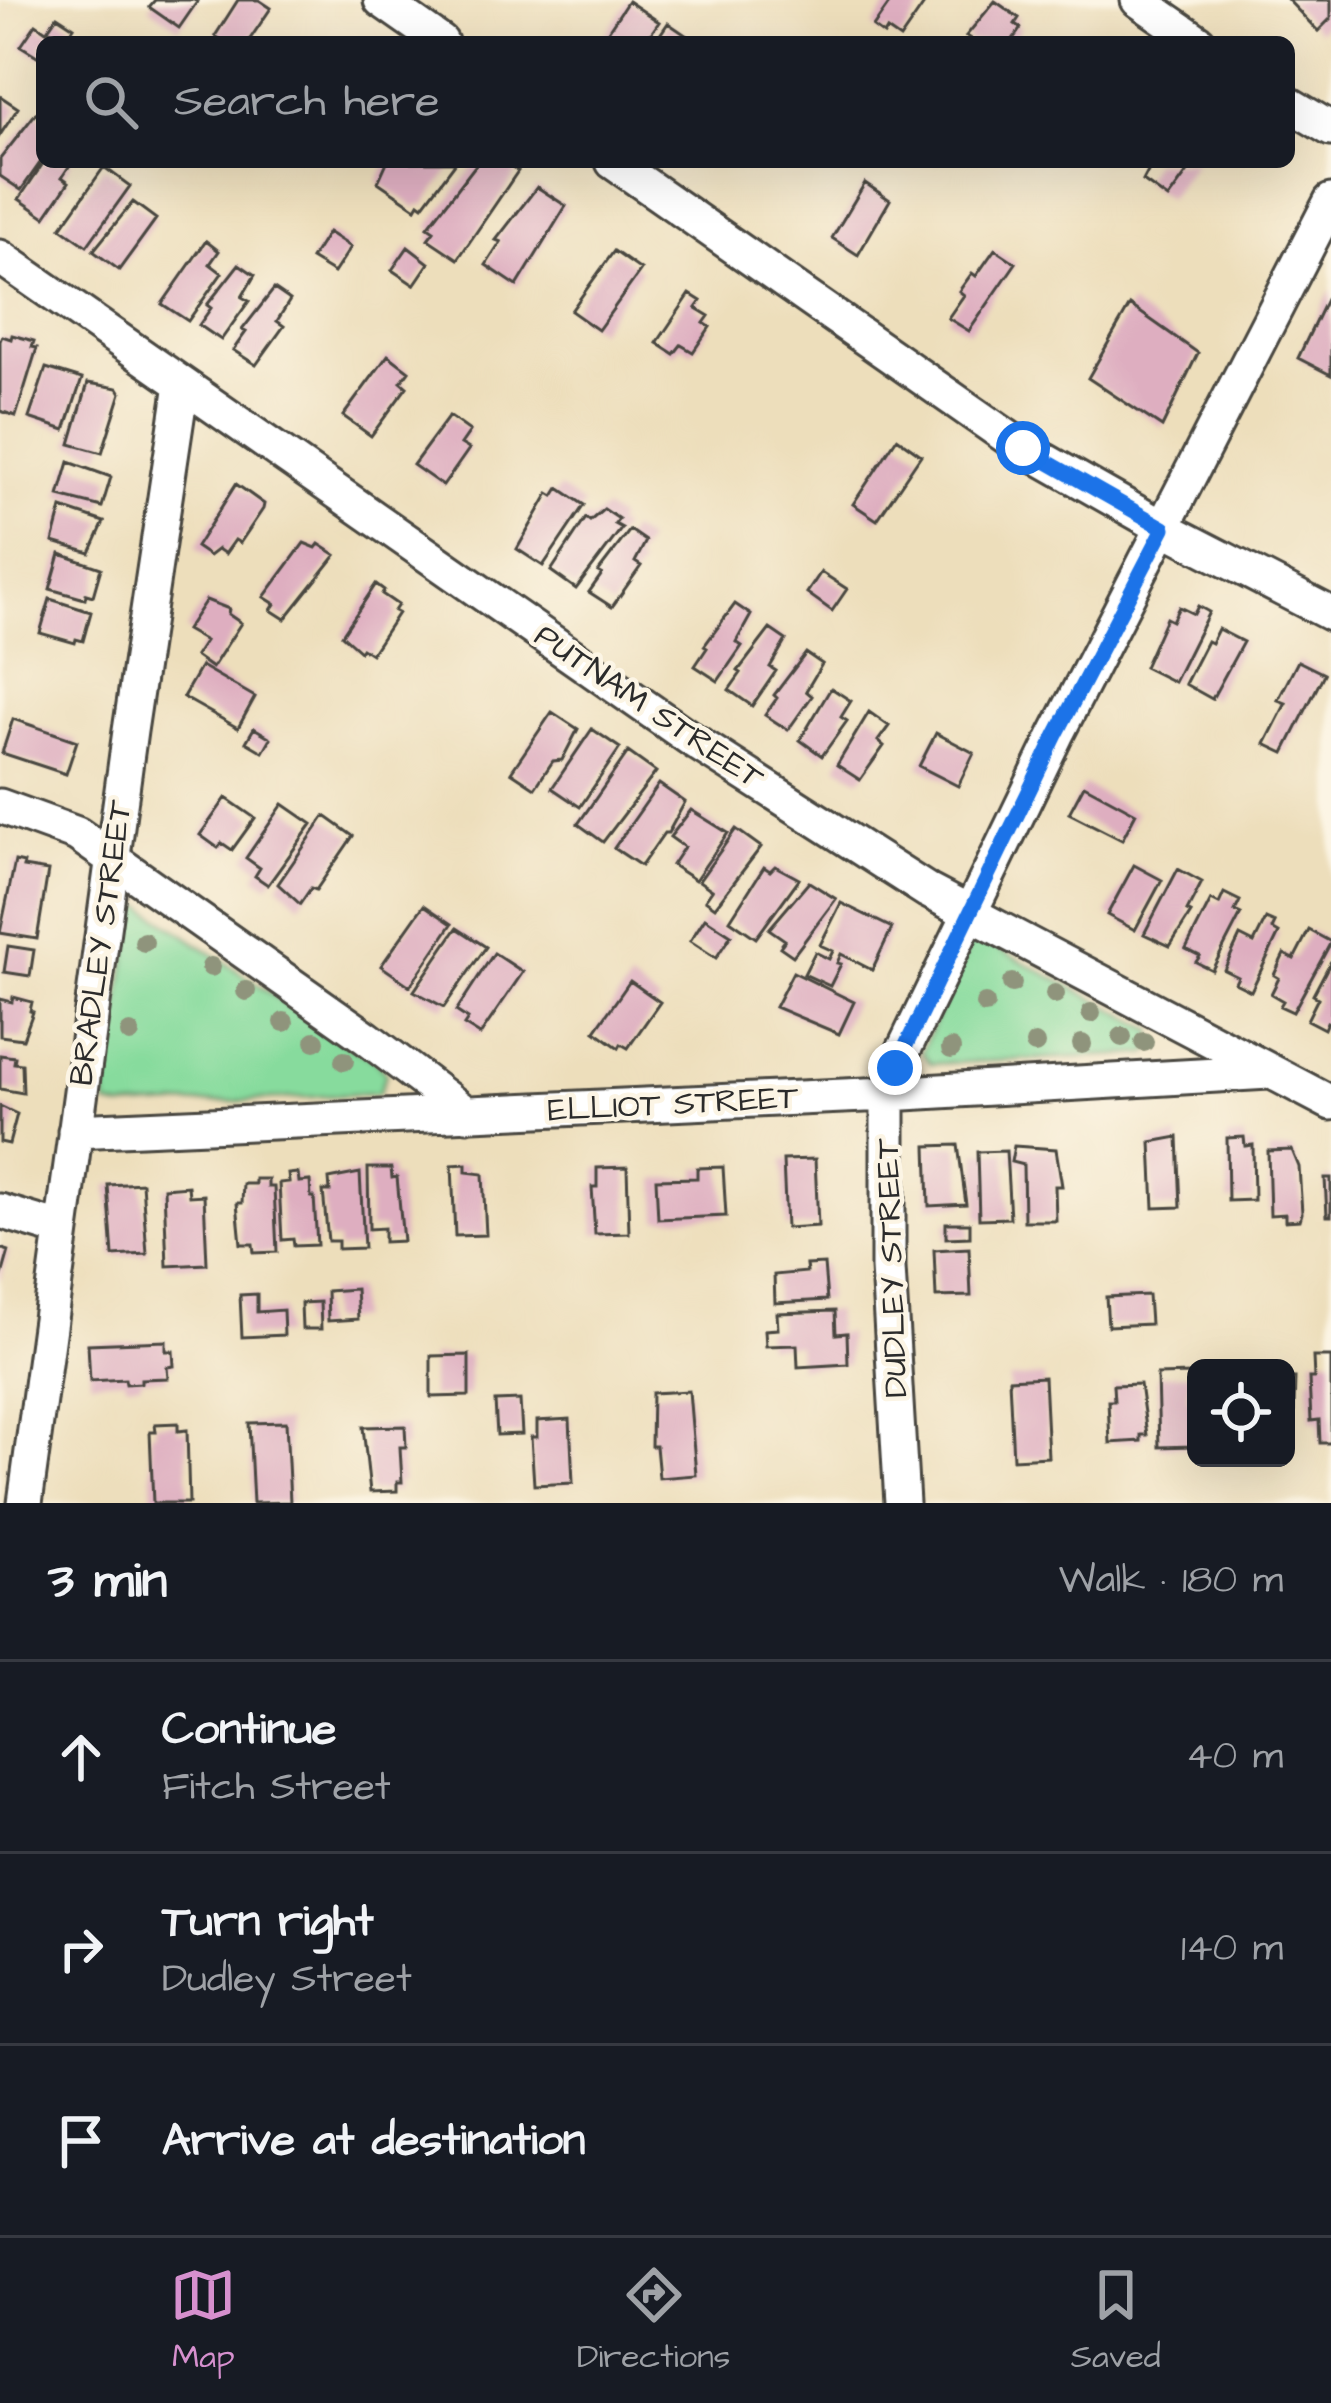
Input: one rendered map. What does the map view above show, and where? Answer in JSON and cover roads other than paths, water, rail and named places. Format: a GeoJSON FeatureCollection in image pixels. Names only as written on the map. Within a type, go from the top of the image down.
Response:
{"type":"FeatureCollection","features":[{"type":"Feature","properties":{"kind":"street"},"geometry":{"type":"LineString","coordinates":[[381,0],[432,36]]}},
{"type":"Feature","properties":{"kind":"street"},"geometry":{"type":"LineString","coordinates":[[1138,0],[1190,36]]}},
{"type":"Feature","properties":{"kind":"street"},"geometry":{"type":"LineString","coordinates":[[1295,108],[1331,129]]}},
{"type":"Feature","properties":{"kind":"street"},"geometry":{"type":"LineString","coordinates":[[622,168],[1023,448],[1331,614]]}},
{"type":"Feature","properties":{"kind":"street","name":"DUDLEY STREET"},"geometry":{"type":"LineString","coordinates":[[902,1503],[888,1268],[888,1094],[895,1068],[969,911],[1331,201]]}},
{"type":"Feature","properties":{"kind":"street","name":"PUTNAM STREET"},"geometry":{"type":"LineString","coordinates":[[0,257],[694,741],[928,891],[1331,1103]]}},
{"type":"Feature","properties":{"kind":"street","name":"BRADLEY STREET"},"geometry":{"type":"LineString","coordinates":[[25,1503],[182,384]]}},
{"type":"Feature","properties":{"kind":"street"},"geometry":{"type":"LineString","coordinates":[[0,806],[77,834],[368,1038],[467,1114]]}},
{"type":"Feature","properties":{"kind":"street","name":"ELLIOT STREET"},"geometry":{"type":"LineString","coordinates":[[75,1131],[1271,1072]]}},
{"type":"Feature","properties":{"kind":"street"},"geometry":{"type":"LineString","coordinates":[[0,1211],[60,1229]]}}]}
